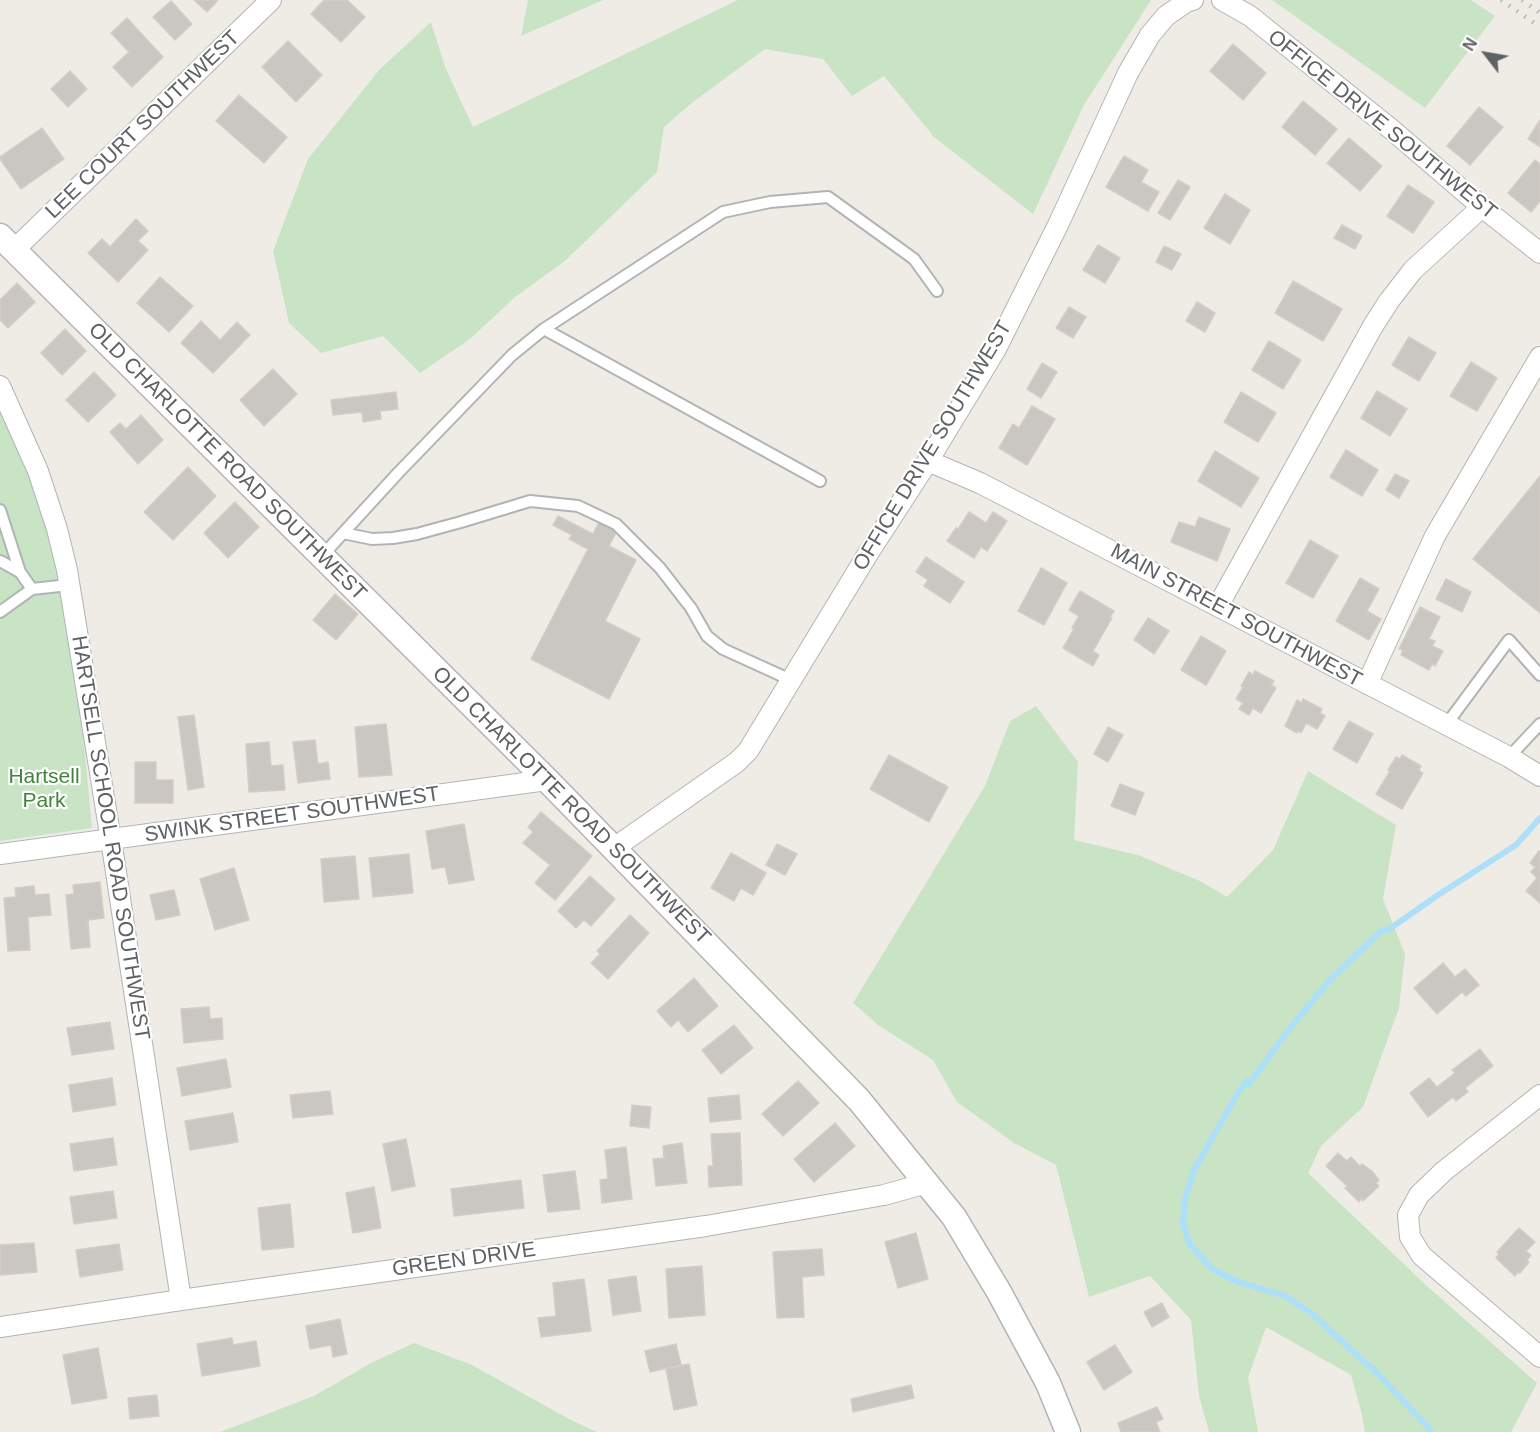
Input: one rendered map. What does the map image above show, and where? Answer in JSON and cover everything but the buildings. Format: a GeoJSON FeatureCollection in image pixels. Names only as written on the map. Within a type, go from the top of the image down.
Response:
{"type":"FeatureCollection","features":[{"type":"Feature","properties":{"kind":"street","name":"LEE COURT SOUTHWEST"},"geometry":{"type":"LineString","coordinates":[[7,243],[271,0]]}},
{"type":"Feature","properties":{"kind":"street","name":"OFFICE DRIVE SOUTHWEST"},"geometry":{"type":"LineString","coordinates":[[614,848],[737,762],[748,751],[996,349],[1058,225],[1128,73],[1150,35],[1166,16],[1186,2],[1193,0]]}},
{"type":"Feature","properties":{"kind":"street","name":"OFFICE DRIVE SOUTHWEST"},"geometry":{"type":"LineString","coordinates":[[1222,0],[1250,16],[1540,253]]}},
{"type":"Feature","properties":{"kind":"street"},"geometry":{"type":"LineString","coordinates":[[1218,606],[1389,301],[1413,270],[1482,207]]}},
{"type":"Feature","properties":{"kind":"street","name":"OLD CHARLOTTE ROAD SOUTHWEST"},"geometry":{"type":"LineString","coordinates":[[7,243],[547,780],[859,1100],[954,1217],[999,1292],[1048,1383],[1068,1432]]}},
{"type":"Feature","properties":{"kind":"street"},"geometry":{"type":"LineString","coordinates":[[1367,684],[1435,536],[1540,357]]}},
{"type":"Feature","properties":{"kind":"street","name":"HARTSELL SCHOOL ROAD SOUTHWEST"},"geometry":{"type":"LineString","coordinates":[[0,386],[38,471],[57,529],[69,585],[111,840],[181,1300]]}},
{"type":"Feature","properties":{"kind":"street","name":"MAIN STREET SOUTHWEST"},"geometry":{"type":"LineString","coordinates":[[928,461],[980,483],[1509,757],[1540,776]]}},
{"type":"Feature","properties":{"kind":"street","name":"SWINK STREET SOUTHWEST"},"geometry":{"type":"LineString","coordinates":[[0,855],[547,780]]}},
{"type":"Feature","properties":{"kind":"street"},"geometry":{"type":"LineString","coordinates":[[1540,1095],[1444,1171],[1419,1195],[1408,1215],[1410,1236],[1422,1256],[1540,1357]]}},
{"type":"Feature","properties":{"kind":"street","name":"GREEN DRIVE"},"geometry":{"type":"LineString","coordinates":[[0,1328],[181,1300],[706,1226],[884,1195],[927,1183]]}},
{"type":"Feature","properties":{"kind":"lane"},"geometry":{"type":"LineString","coordinates":[[322,556],[512,355],[544,329],[723,212],[770,202],[828,197],[914,259],[937,291]]}},
{"type":"Feature","properties":{"kind":"lane"},"geometry":{"type":"LineString","coordinates":[[544,329],[820,480]]}},
{"type":"Feature","properties":{"kind":"lane"},"geometry":{"type":"LineString","coordinates":[[343,533],[372,539],[393,538],[417,534],[530,501],[578,506],[616,524],[660,568],[691,608],[707,636],[723,649],[791,680]]}},
{"type":"Feature","properties":{"kind":"lane"},"geometry":{"type":"LineString","coordinates":[[0,510],[20,572],[32,589]]}},
{"type":"Feature","properties":{"kind":"lane"},"geometry":{"type":"LineString","coordinates":[[0,561],[20,572]]}},
{"type":"Feature","properties":{"kind":"lane"},"geometry":{"type":"LineString","coordinates":[[0,612],[32,589],[69,585]]}},
{"type":"Feature","properties":{"kind":"lane"},"geometry":{"type":"LineString","coordinates":[[1446,725],[1509,640],[1540,675]]}},
{"type":"Feature","properties":{"kind":"lane"},"geometry":{"type":"LineString","coordinates":[[1509,757],[1540,723]]}},
{"type":"Feature","properties":{"kind":"green space"},"geometry":{"type":"Polygon","coordinates":[[[528,0],[603,0],[521,36],[528,0]]]}},
{"type":"Feature","properties":{"kind":"green space"},"geometry":{"type":"Polygon","coordinates":[[[738,0],[1151,0],[1084,105],[1033,214],[934,137],[884,76],[852,96],[823,59],[765,49],[693,102],[664,127],[657,172],[566,260],[514,298],[470,339],[420,373],[383,336],[321,353],[289,323],[273,251],[308,159],[379,70],[431,22],[445,67],[473,127],[738,0]]]}},
{"type":"Feature","properties":{"kind":"green space"},"geometry":{"type":"Polygon","coordinates":[[[1272,0],[1471,0],[1495,16],[1425,108],[1272,0]]]}},
{"type":"Feature","properties":{"kind":"green space","name":"Hartsell Park"},"geometry":{"type":"Polygon","coordinates":[[[0,386],[69,585],[92,828],[0,841],[0,386]]]}},
{"type":"Feature","properties":{"kind":"green space"},"geometry":{"type":"Polygon","coordinates":[[[1036,706],[1078,762],[1074,840],[1138,855],[1200,881],[1227,897],[1273,850],[1308,771],[1396,825],[1383,899],[1405,954],[1399,1008],[1363,1107],[1321,1146],[1308,1173],[1428,1287],[1537,1383],[1511,1432],[1365,1432],[1351,1375],[1266,1327],[1248,1378],[1258,1432],[1209,1432],[1199,1396],[1191,1320],[1150,1276],[1089,1297],[1056,1165],[1014,1143],[957,1102],[933,1060],[878,1025],[853,1003],[985,786],[1010,721],[1036,706]]]}},
{"type":"Feature","properties":{"kind":"green space"},"geometry":{"type":"Polygon","coordinates":[[[414,1343],[472,1365],[597,1432],[220,1432],[314,1396],[371,1363],[414,1343]]]}},
{"type":"Feature","properties":{"kind":"waterway"},"geometry":{"type":"LineString","coordinates":[[1431,1432],[1378,1374],[1310,1312],[1285,1296],[1233,1280],[1211,1268],[1189,1243],[1183,1224],[1185,1199],[1194,1170],[1239,1091],[1247,1081],[1249,1084],[1287,1032],[1329,981],[1381,931],[1388,930],[1516,845],[1540,818]]}},
{"type":"Feature","properties":{"kind":"railway"},"geometry":{"type":"LineString","coordinates":[[1501,0],[1540,27]]}},
{"type":"Feature","properties":{"kind":"railway"},"geometry":{"type":"LineString","coordinates":[[1522,0],[1540,13]]}}]}
